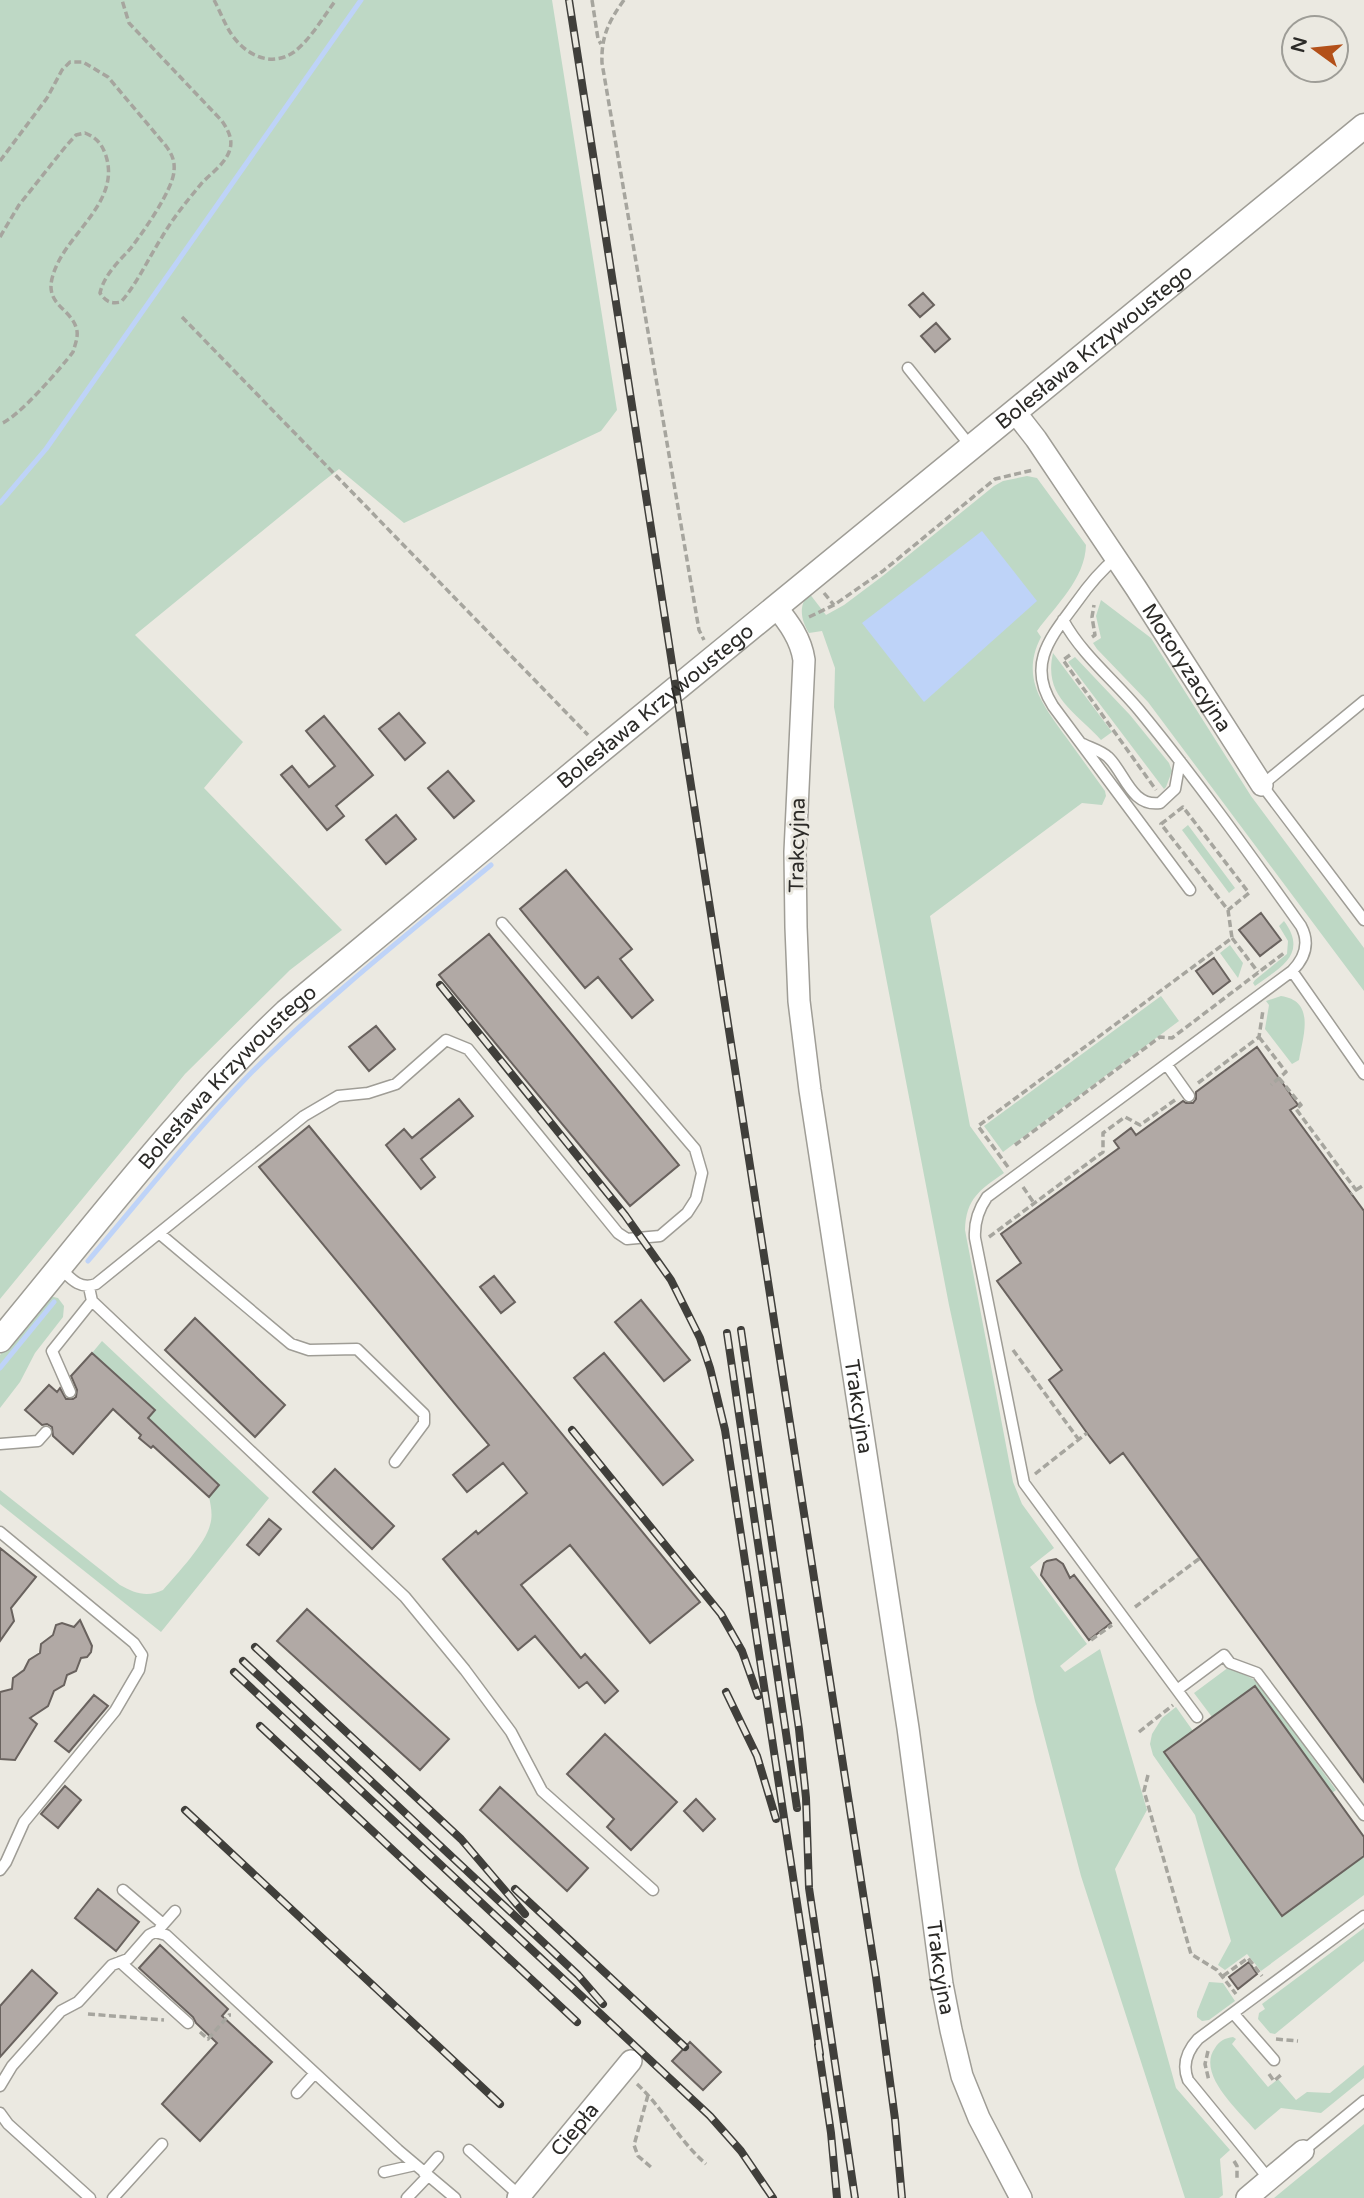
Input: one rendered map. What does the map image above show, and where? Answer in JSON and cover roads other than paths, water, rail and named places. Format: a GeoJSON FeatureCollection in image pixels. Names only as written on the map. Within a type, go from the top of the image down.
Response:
{"type":"FeatureCollection","features":[{"type":"Feature","properties":{"kind":"street","name":"Bolesława Krzywoustego"},"geometry":{"type":"LineString","coordinates":[[0,1340],[193,1106],[258,1038],[345,960],[716,656],[784,616],[972,447],[1364,126]]}},
{"type":"Feature","properties":{"kind":"street","name":"Motoryzacyjna"},"geometry":{"type":"LineString","coordinates":[[1015,412],[1037,439],[1116,558],[1262,785]]}},
{"type":"Feature","properties":{"kind":"street","name":"Trakcyjna"},"geometry":{"type":"LineString","coordinates":[[784,616],[800,643],[804,660],[795,852],[799,1001],[812,1104],[908,1728],[942,1984],[962,2076],[979,2118],[1021,2198]]}},
{"type":"Feature","properties":{"kind":"street","name":"Ciepła"},"geometry":{"type":"LineString","coordinates":[[519,2197],[627,2066]]}},
{"type":"Feature","properties":{"kind":"street"},"geometry":{"type":"LineString","coordinates":[[1242,2191],[1269,2179],[1303,2151]]}},
{"type":"Feature","properties":{"kind":"lane"},"geometry":{"type":"LineString","coordinates":[[908,368],[972,447]]}},
{"type":"Feature","properties":{"kind":"lane"},"geometry":{"type":"LineString","coordinates":[[1116,558],[1100,570],[1050,640],[1041,663],[1044,690],[1053,706],[1190,890]]}},
{"type":"Feature","properties":{"kind":"lane"},"geometry":{"type":"LineString","coordinates":[[1063,620],[1083,651],[1138,709],[1180,761],[1304,930],[1307,942],[1303,956],[1292,971],[987,1197],[979,1207],[974,1230],[1024,1483],[1197,1717]]}},
{"type":"Feature","properties":{"kind":"lane"},"geometry":{"type":"LineString","coordinates":[[1262,785],[1364,701]]}},
{"type":"Feature","properties":{"kind":"lane"},"geometry":{"type":"LineString","coordinates":[[1081,742],[1107,757],[1138,798],[1148,804],[1160,803],[1175,789],[1180,761]]}},
{"type":"Feature","properties":{"kind":"lane","name":"Motoryzacyjna"},"geometry":{"type":"LineString","coordinates":[[1262,785],[1364,920]]}},
{"type":"Feature","properties":{"kind":"lane"},"geometry":{"type":"LineString","coordinates":[[60,1268],[77,1284],[89,1287],[104,1279],[304,1116],[338,1096],[368,1093],[396,1084],[446,1040],[468,1049],[618,1233],[628,1239],[660,1236],[687,1213],[696,1199],[702,1173],[695,1149],[502,923]]}},
{"type":"Feature","properties":{"kind":"lane"},"geometry":{"type":"LineString","coordinates":[[1292,971],[1364,1074]]}},
{"type":"Feature","properties":{"kind":"lane"},"geometry":{"type":"LineString","coordinates":[[1167,1065],[1189,1097]]}},
{"type":"Feature","properties":{"kind":"lane"},"geometry":{"type":"LineString","coordinates":[[160,1234],[291,1344],[309,1350],[357,1349],[424,1414],[424,1423],[396,1462]]}},
{"type":"Feature","properties":{"kind":"lane"},"geometry":{"type":"LineString","coordinates":[[89,1287],[92,1301],[405,1597],[465,1670],[511,1732],[542,1791],[653,1890]]}},
{"type":"Feature","properties":{"kind":"lane"},"geometry":{"type":"LineString","coordinates":[[70,1392],[52,1351],[92,1301]]}},
{"type":"Feature","properties":{"kind":"lane"},"geometry":{"type":"LineString","coordinates":[[0,1444],[38,1441],[46,1432]]}},
{"type":"Feature","properties":{"kind":"lane"},"geometry":{"type":"LineString","coordinates":[[0,1532],[134,1643],[142,1655],[139,1670],[115,1711],[24,1822],[0,1870]]}},
{"type":"Feature","properties":{"kind":"lane"},"geometry":{"type":"LineString","coordinates":[[1177,1690],[1224,1655],[1230,1663],[1257,1673],[1364,1815]]}},
{"type":"Feature","properties":{"kind":"lane"},"geometry":{"type":"LineString","coordinates":[[123,1890],[166,1935],[455,2198]]}},
{"type":"Feature","properties":{"kind":"lane"},"geometry":{"type":"LineString","coordinates":[[0,2086],[12,2066],[61,2011],[78,2002],[112,1965],[128,1959],[175,1911]]}},
{"type":"Feature","properties":{"kind":"lane"},"geometry":{"type":"LineString","coordinates":[[1269,2179],[1188,2080],[1185,2072],[1187,2057],[1198,2039],[1364,1916]]}},
{"type":"Feature","properties":{"kind":"lane"},"geometry":{"type":"LineString","coordinates":[[120,1962],[188,2023]]}},
{"type":"Feature","properties":{"kind":"lane"},"geometry":{"type":"LineString","coordinates":[[1233,2013],[1275,2060]]}},
{"type":"Feature","properties":{"kind":"lane"},"geometry":{"type":"LineString","coordinates":[[297,2093],[315,2073]]}},
{"type":"Feature","properties":{"kind":"lane"},"geometry":{"type":"LineString","coordinates":[[1303,2151],[1364,2101]]}},
{"type":"Feature","properties":{"kind":"lane"},"geometry":{"type":"LineString","coordinates":[[0,2113],[8,2124],[90,2198]]}},
{"type":"Feature","properties":{"kind":"lane"},"geometry":{"type":"LineString","coordinates":[[113,2198],[162,2144]]}},
{"type":"Feature","properties":{"kind":"lane"},"geometry":{"type":"LineString","coordinates":[[469,2150],[519,2197]]}},
{"type":"Feature","properties":{"kind":"lane"},"geometry":{"type":"LineString","coordinates":[[407,2198],[423,2171],[438,2157]]}},
{"type":"Feature","properties":{"kind":"lane"},"geometry":{"type":"LineString","coordinates":[[384,2172],[423,2171]]}},
{"type":"Feature","properties":{"kind":"water"},"geometry":{"type":"Polygon","coordinates":[[[982,531],[1037,601],[924,702],[862,623],[982,531]]]}},
{"type":"Feature","properties":{"kind":"waterway"},"geometry":{"type":"LineString","coordinates":[[0,503],[46,449],[361,0]]}},
{"type":"Feature","properties":{"kind":"waterway"},"geometry":{"type":"LineString","coordinates":[[88,1261],[187,1143],[249,1075],[337,993],[491,865]]}},
{"type":"Feature","properties":{"kind":"waterway"},"geometry":{"type":"LineString","coordinates":[[0,1368],[54,1302]]}},
{"type":"Feature","properties":{"kind":"railway"},"geometry":{"type":"LineString","coordinates":[[569,0],[876,1977],[895,2119],[902,2198]]}},
{"type":"Feature","properties":{"kind":"railway"},"geometry":{"type":"LineString","coordinates":[[440,985],[625,1215],[671,1280],[700,1338],[725,1430],[820,2054]]}},
{"type":"Feature","properties":{"kind":"railway"},"geometry":{"type":"LineString","coordinates":[[741,1330],[799,1729],[806,1798],[809,1888],[855,2198]]}},
{"type":"Feature","properties":{"kind":"railway"},"geometry":{"type":"LineString","coordinates":[[727,1333],[797,1808]]}},
{"type":"Feature","properties":{"kind":"railway"},"geometry":{"type":"LineString","coordinates":[[572,1430],[721,1614],[742,1651],[758,1696]]}},
{"type":"Feature","properties":{"kind":"railway"},"geometry":{"type":"LineString","coordinates":[[255,1647],[461,1839],[525,1914]]}},
{"type":"Feature","properties":{"kind":"railway"},"geometry":{"type":"LineString","coordinates":[[243,1661],[578,1975],[603,2004]]}},
{"type":"Feature","properties":{"kind":"railway"},"geometry":{"type":"LineString","coordinates":[[234,1672],[710,2116],[741,2151],[773,2198]]}},
{"type":"Feature","properties":{"kind":"railway"},"geometry":{"type":"LineString","coordinates":[[726,1692],[757,1756],[776,1819]]}},
{"type":"Feature","properties":{"kind":"railway"},"geometry":{"type":"LineString","coordinates":[[260,1726],[577,2022]]}},
{"type":"Feature","properties":{"kind":"railway"},"geometry":{"type":"LineString","coordinates":[[185,1810],[500,2104]]}},
{"type":"Feature","properties":{"kind":"railway"},"geometry":{"type":"LineString","coordinates":[[515,1889],[685,2047]]}},
{"type":"Feature","properties":{"kind":"railway"},"geometry":{"type":"LineString","coordinates":[[818,2045],[837,2198]]}}]}
